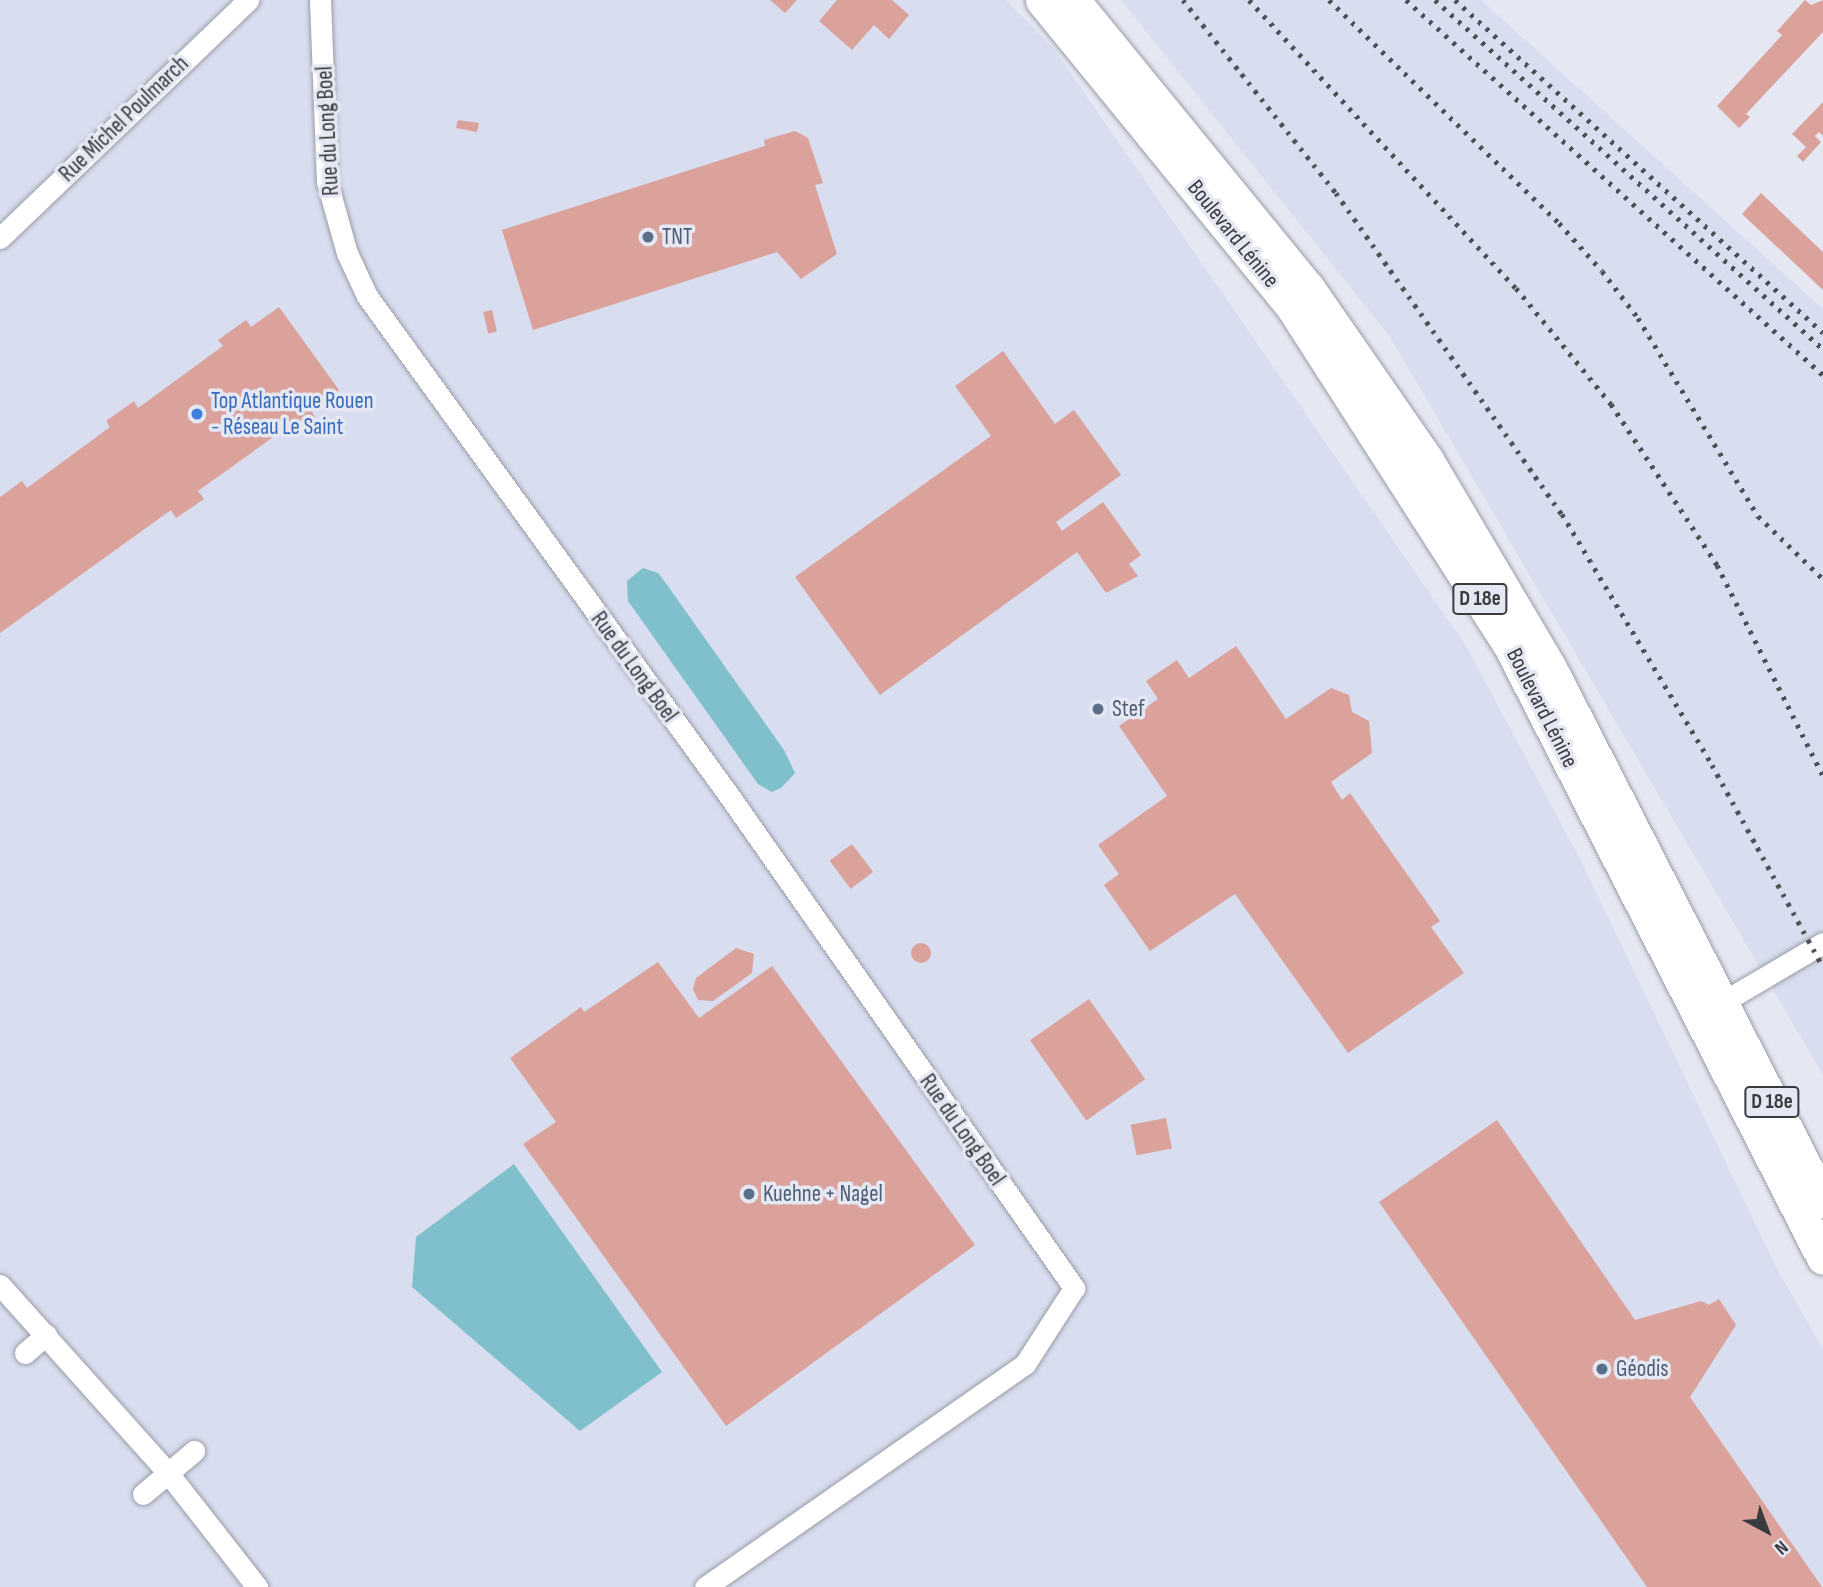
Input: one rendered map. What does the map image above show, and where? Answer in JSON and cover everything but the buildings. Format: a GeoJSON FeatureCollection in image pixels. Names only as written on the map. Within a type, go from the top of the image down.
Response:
{"type":"FeatureCollection","features":[{"type":"Feature","properties":{"kind":"main road","name":"Boulevard Lénine"},"geometry":{"type":"LineString","coordinates":[[1042,0],[1292,305],[1510,646],[1823,1258]]}},
{"type":"Feature","properties":{"kind":"main road","name":"D 18e"},"geometry":{"type":"LineString","coordinates":[[1073,0],[1308,288],[1427,460],[1549,668],[1823,1201]]}},
{"type":"Feature","properties":{"kind":"street","name":"Rue Michel Poulmarch"},"geometry":{"type":"LineString","coordinates":[[0,238],[248,0]]}},
{"type":"Feature","properties":{"kind":"street","name":"Rue du Long Boel"},"geometry":{"type":"LineString","coordinates":[[320,0],[327,182],[347,253],[367,296],[730,797],[1074,1288],[1025,1364],[705,1587]]}},
{"type":"Feature","properties":{"kind":"street"},"geometry":{"type":"LineString","coordinates":[[1721,1003],[1823,943]]}},
{"type":"Feature","properties":{"kind":"street"},"geometry":{"type":"LineString","coordinates":[[0,1285],[168,1473],[257,1587]]}},
{"type":"Feature","properties":{"kind":"street"},"geometry":{"type":"LineString","coordinates":[[25,1353],[46,1335]]}},
{"type":"Feature","properties":{"kind":"street"},"geometry":{"type":"LineString","coordinates":[[142,1494],[194,1451]]}},
{"type":"Feature","properties":{"kind":"shaded area"},"geometry":{"type":"Polygon","coordinates":[[[0,0],[1006,0],[1054,49],[1466,646],[1580,859],[1777,1269],[1823,1349],[1823,1587],[0,1587],[0,0]]]}},
{"type":"Feature","properties":{"kind":"shaded area"},"geometry":{"type":"Polygon","coordinates":[[[1121,0],[1481,0],[1823,309],[1823,1075],[1390,337],[1121,0]]]}},
{"type":"Feature","properties":{"kind":"water"},"geometry":{"type":"Polygon","coordinates":[[[643,568],[658,573],[665,582],[784,750],[795,773],[781,788],[772,792],[758,784],[628,601],[627,581],[643,568]]]}},
{"type":"Feature","properties":{"kind":"water"},"geometry":{"type":"Polygon","coordinates":[[[514,1164],[662,1372],[580,1431],[412,1287],[416,1237],[514,1164]]]}},
{"type":"Feature","properties":{"kind":"railway"},"geometry":{"type":"LineString","coordinates":[[1183,0],[1336,193],[1562,514],[1712,765],[1823,967]]}},
{"type":"Feature","properties":{"kind":"railway"},"geometry":{"type":"LineString","coordinates":[[1249,0],[1516,288],[1611,404],[1717,565],[1823,776]]}},
{"type":"Feature","properties":{"kind":"railway"},"geometry":{"type":"LineString","coordinates":[[1329,0],[1559,223],[1602,271],[1638,318],[1758,516],[1823,579]]}},
{"type":"Feature","properties":{"kind":"railway"},"geometry":{"type":"LineString","coordinates":[[1406,0],[1823,375]]}},
{"type":"Feature","properties":{"kind":"railway"},"geometry":{"type":"LineString","coordinates":[[1435,0],[1823,349]]}},
{"type":"Feature","properties":{"kind":"railway"},"geometry":{"type":"LineString","coordinates":[[1455,0],[1823,332]]}},
{"type":"Feature","properties":{"kind":"place","name":"TNT"},"geometry":{"type":"Point","coordinates":[648,237]}},
{"type":"Feature","properties":{"kind":"place","name":"Top Atlantique Rouen - Réseau Le Saint"},"geometry":{"type":"Point","coordinates":[197,414]}},
{"type":"Feature","properties":{"kind":"place","name":"Stef"},"geometry":{"type":"Point","coordinates":[1098,709]}},
{"type":"Feature","properties":{"kind":"place","name":"Kuehne + Nagel"},"geometry":{"type":"Point","coordinates":[749,1194]}},
{"type":"Feature","properties":{"kind":"place","name":"Géodis"},"geometry":{"type":"Point","coordinates":[1602,1369]}}]}
